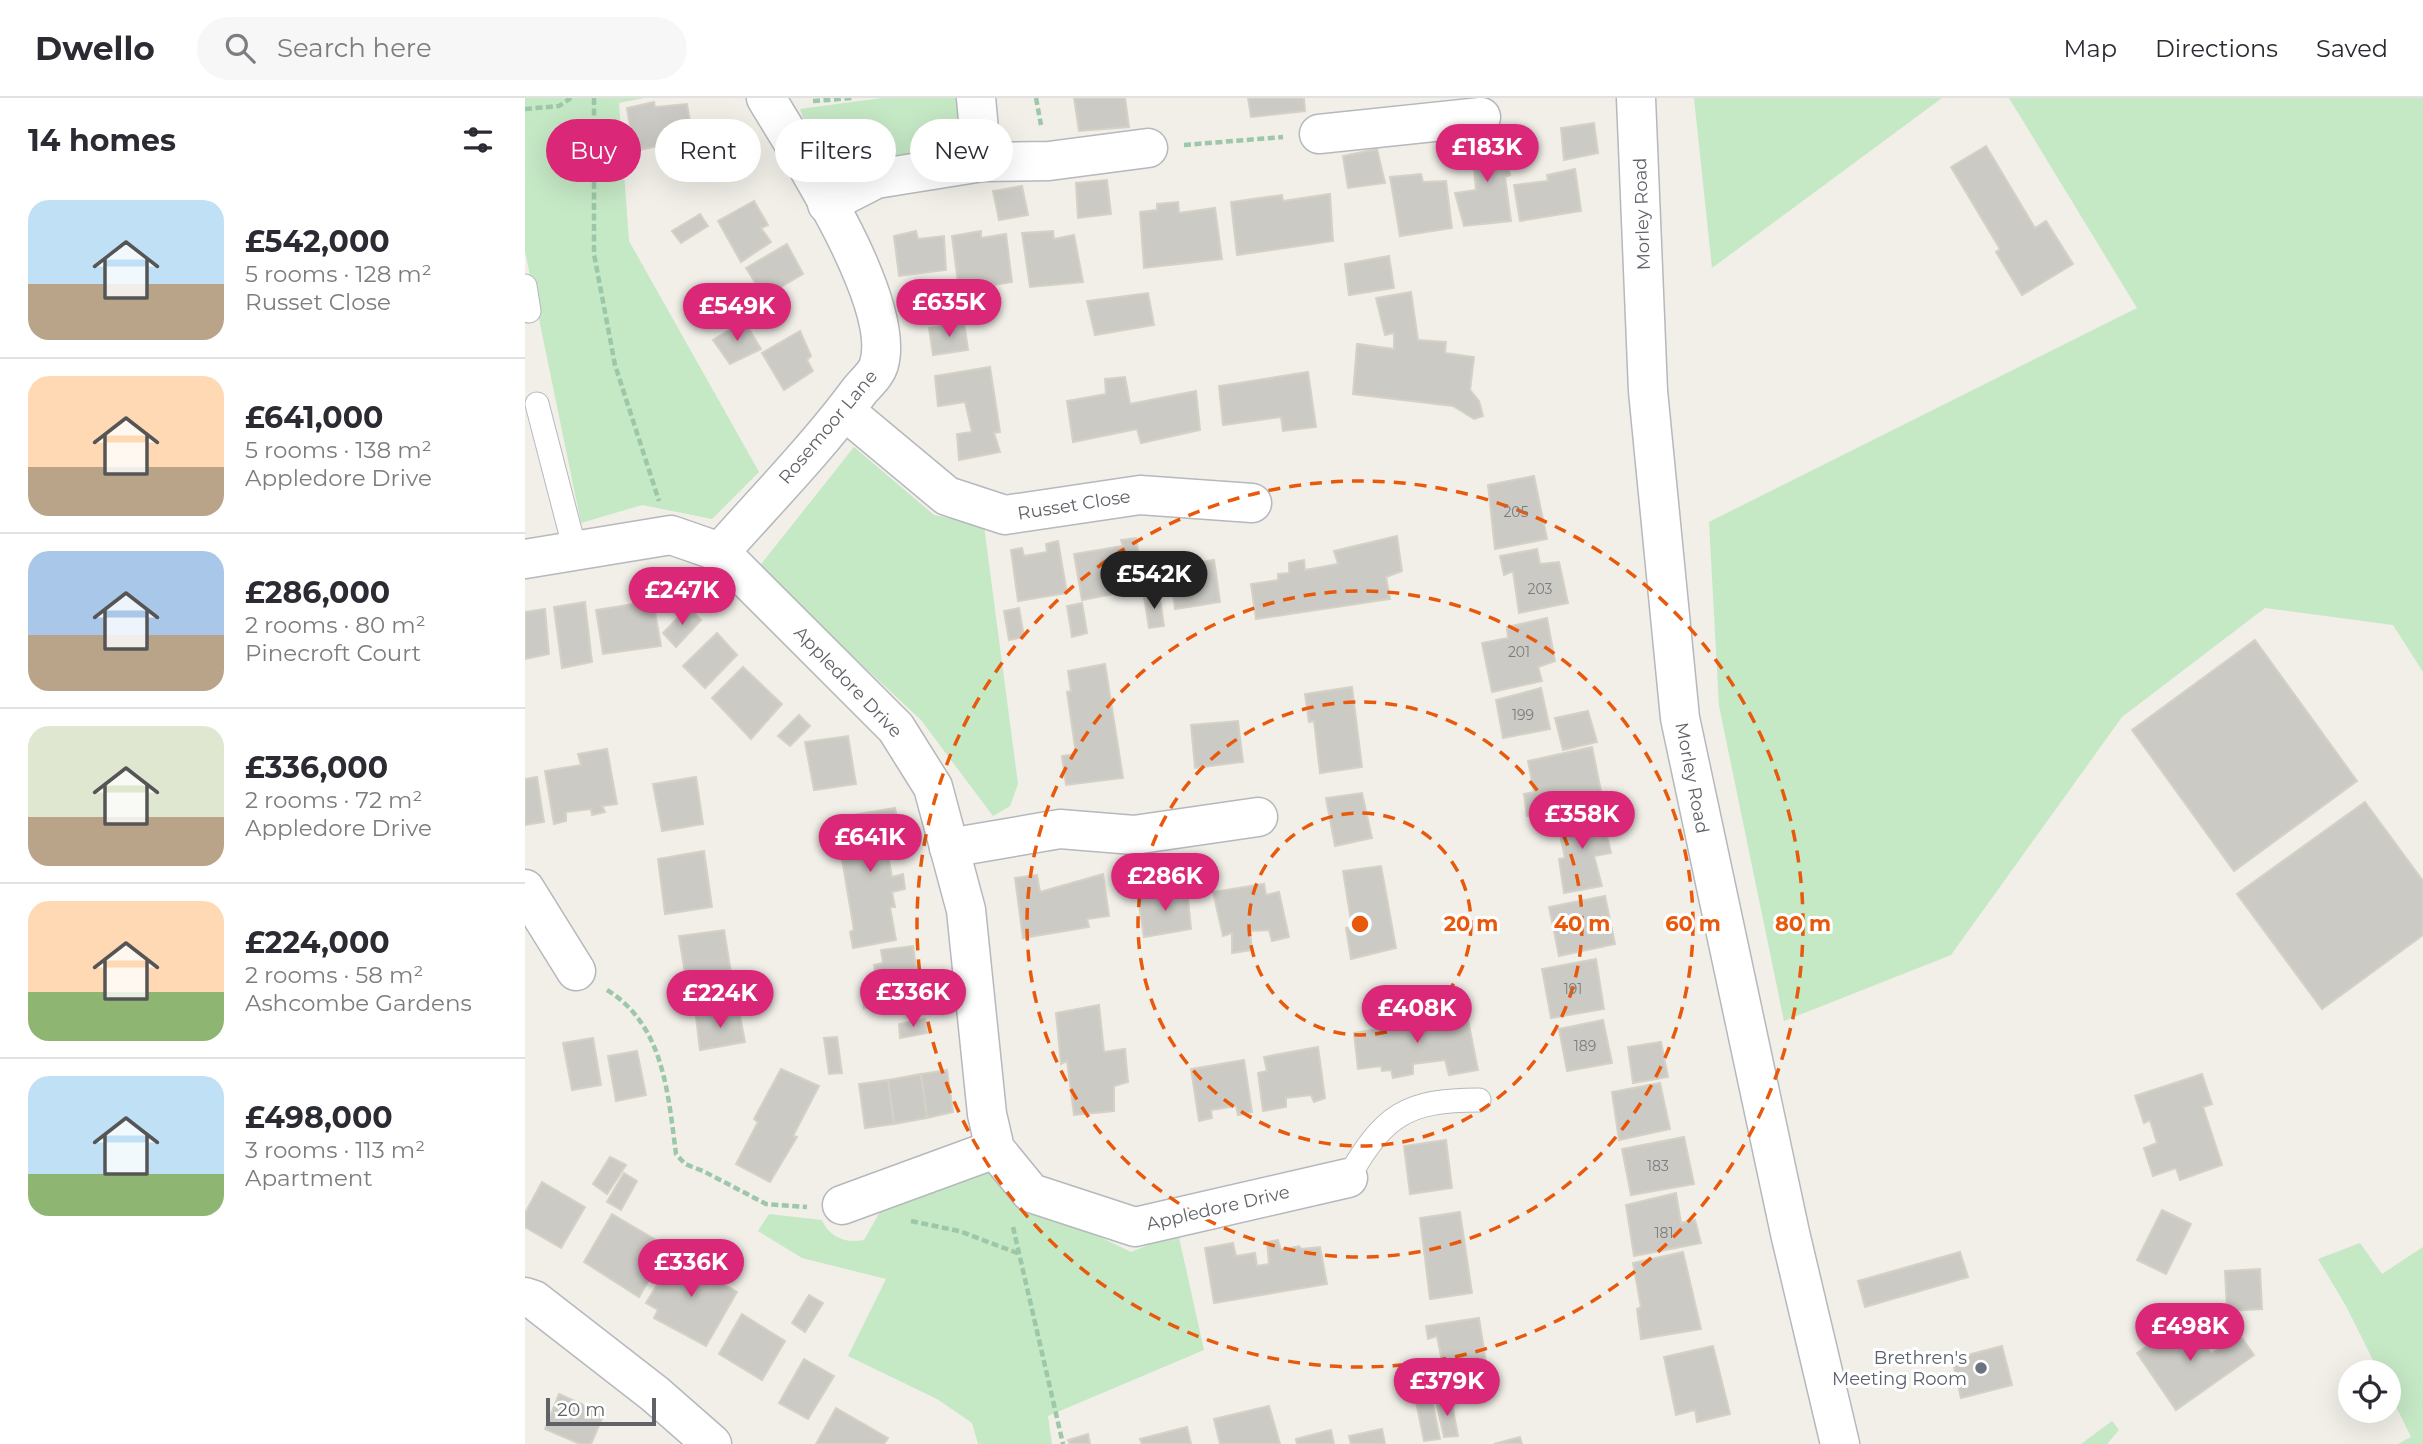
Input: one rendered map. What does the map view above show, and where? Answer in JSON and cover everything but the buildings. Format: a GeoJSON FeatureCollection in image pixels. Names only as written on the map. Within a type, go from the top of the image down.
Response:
{"type":"FeatureCollection","features":[{"type":"Feature","properties":{"kind":"street"},"geometry":{"type":"LineString","coordinates":[[976,98],[978,119]]}},
{"type":"Feature","properties":{"kind":"street","name":"Morley Road"},"geometry":{"type":"LineString","coordinates":[[1636,98],[1648,391],[1680,718],[1790,1233],[1840,1444]]}},
{"type":"Feature","properties":{"kind":"street","name":"Rosemoor Lane"},"geometry":{"type":"LineString","coordinates":[[720,552],[845,411],[879,365],[880,328],[869,287],[827,204],[784,100]]}},
{"type":"Feature","properties":{"kind":"street"},"geometry":{"type":"LineString","coordinates":[[1319,134],[1371,112],[1481,117]]}},
{"type":"Feature","properties":{"kind":"street"},"geometry":{"type":"LineString","coordinates":[[1013,162],[1049,161],[1148,148]]}},
{"type":"Feature","properties":{"kind":"street"},"geometry":{"type":"LineString","coordinates":[[827,204],[876,179],[910,174]]}},
{"type":"Feature","properties":{"kind":"street","name":"Russet Close"},"geometry":{"type":"LineString","coordinates":[[845,411],[947,496],[1005,515],[1140,495],[1252,503]]}},
{"type":"Feature","properties":{"kind":"street","name":"Appledore Drive"},"geometry":{"type":"LineString","coordinates":[[525,559],[671,535],[720,552],[896,727],[933,787],[966,910],[987,1114],[995,1149],[1031,1193],[1135,1227],[1348,1178]]}},
{"type":"Feature","properties":{"kind":"street"},"geometry":{"type":"LineString","coordinates":[[949,848],[1060,829],[1134,835],[1258,817]]}},
{"type":"Feature","properties":{"kind":"street"},"geometry":{"type":"LineString","coordinates":[[525,889],[576,971]]}},
{"type":"Feature","properties":{"kind":"street"},"geometry":{"type":"LineString","coordinates":[[842,1205],[995,1149]]}},
{"type":"Feature","properties":{"kind":"street"},"geometry":{"type":"LineString","coordinates":[[525,1297],[534,1300],[655,1394],[712,1444]]}},
{"type":"Feature","properties":{"kind":"lane"},"geometry":{"type":"LineString","coordinates":[[525,286],[529,311]]}},
{"type":"Feature","properties":{"kind":"lane"},"geometry":{"type":"LineString","coordinates":[[537,404],[575,550]]}},
{"type":"Feature","properties":{"kind":"lane","name":"Appledore Drive"},"geometry":{"type":"LineString","coordinates":[[1348,1178],[1370,1140],[1393,1118],[1415,1107],[1450,1100],[1479,1100]]}},
{"type":"Feature","properties":{"kind":"path"},"geometry":{"type":"LineString","coordinates":[[525,109],[559,106],[571,98]]}},
{"type":"Feature","properties":{"kind":"path"},"geometry":{"type":"LineString","coordinates":[[594,98],[594,254],[615,365],[671,535]]}},
{"type":"Feature","properties":{"kind":"path"},"geometry":{"type":"LineString","coordinates":[[784,100],[852,98]]}},
{"type":"Feature","properties":{"kind":"path"},"geometry":{"type":"LineString","coordinates":[[1148,148],[1319,134]]}},
{"type":"Feature","properties":{"kind":"path"},"geometry":{"type":"LineString","coordinates":[[576,971],[624,1001],[652,1040],[664,1068],[676,1154],[685,1164],[766,1204],[790,1208],[842,1205]]}},
{"type":"Feature","properties":{"kind":"path"},"geometry":{"type":"LineString","coordinates":[[1010,1215],[1063,1444]]}},
{"type":"Feature","properties":{"kind":"path"},"geometry":{"type":"LineString","coordinates":[[902,1219],[959,1231],[1020,1254]]}},
{"type":"Feature","properties":{"kind":"green space"},"geometry":{"type":"Polygon","coordinates":[[[525,98],[644,98],[619,103],[620,119],[546,119],[546,182],[625,182],[629,241],[759,472],[712,519],[642,505],[581,523],[525,251],[525,98]]]}},
{"type":"Feature","properties":{"kind":"green space"},"geometry":{"type":"Polygon","coordinates":[[[882,98],[962,98],[963,118],[910,119],[910,156],[896,157],[896,119],[803,119],[800,109],[882,98]]]}},
{"type":"Feature","properties":{"kind":"green space"},"geometry":{"type":"Polygon","coordinates":[[[1694,98],[1942,98],[1712,268],[1694,98]]]}},
{"type":"Feature","properties":{"kind":"green space"},"geometry":{"type":"Polygon","coordinates":[[[2009,98],[2423,98],[2423,672],[2393,625],[2265,608],[2122,717],[1951,955],[1784,1021],[1719,706],[1709,522],[2137,308],[2009,98]]]}},
{"type":"Feature","properties":{"kind":"green space"},"geometry":{"type":"Polygon","coordinates":[[[854,447],[934,515],[984,526],[1018,784],[1010,806],[993,816],[921,720],[758,568],[854,447]]]}},
{"type":"Feature","properties":{"kind":"green space"},"geometry":{"type":"Polygon","coordinates":[[[987,1165],[1025,1201],[1131,1252],[1178,1233],[1204,1350],[1048,1416],[1052,1444],[978,1444],[972,1423],[937,1399],[848,1356],[886,1279],[802,1258],[758,1231],[769,1214],[822,1220],[829,1231],[839,1238],[864,1240],[885,1203],[987,1165]]]}},
{"type":"Feature","properties":{"kind":"green space"},"geometry":{"type":"Polygon","coordinates":[[[2360,1243],[2382,1274],[2423,1247],[2423,1444],[2398,1444],[2411,1437],[2401,1417],[2401,1360],[2373,1360],[2346,1306],[2318,1259],[2360,1243]]]}},
{"type":"Feature","properties":{"kind":"green space"},"geometry":{"type":"Polygon","coordinates":[[[2112,1421],[2119,1430],[2107,1444],[2081,1444],[2112,1421]]]}},
{"type":"Feature","properties":{"kind":"place","name":"Brethren's Meeting Room"},"geometry":{"type":"Point","coordinates":[1981,1368]}}]}
